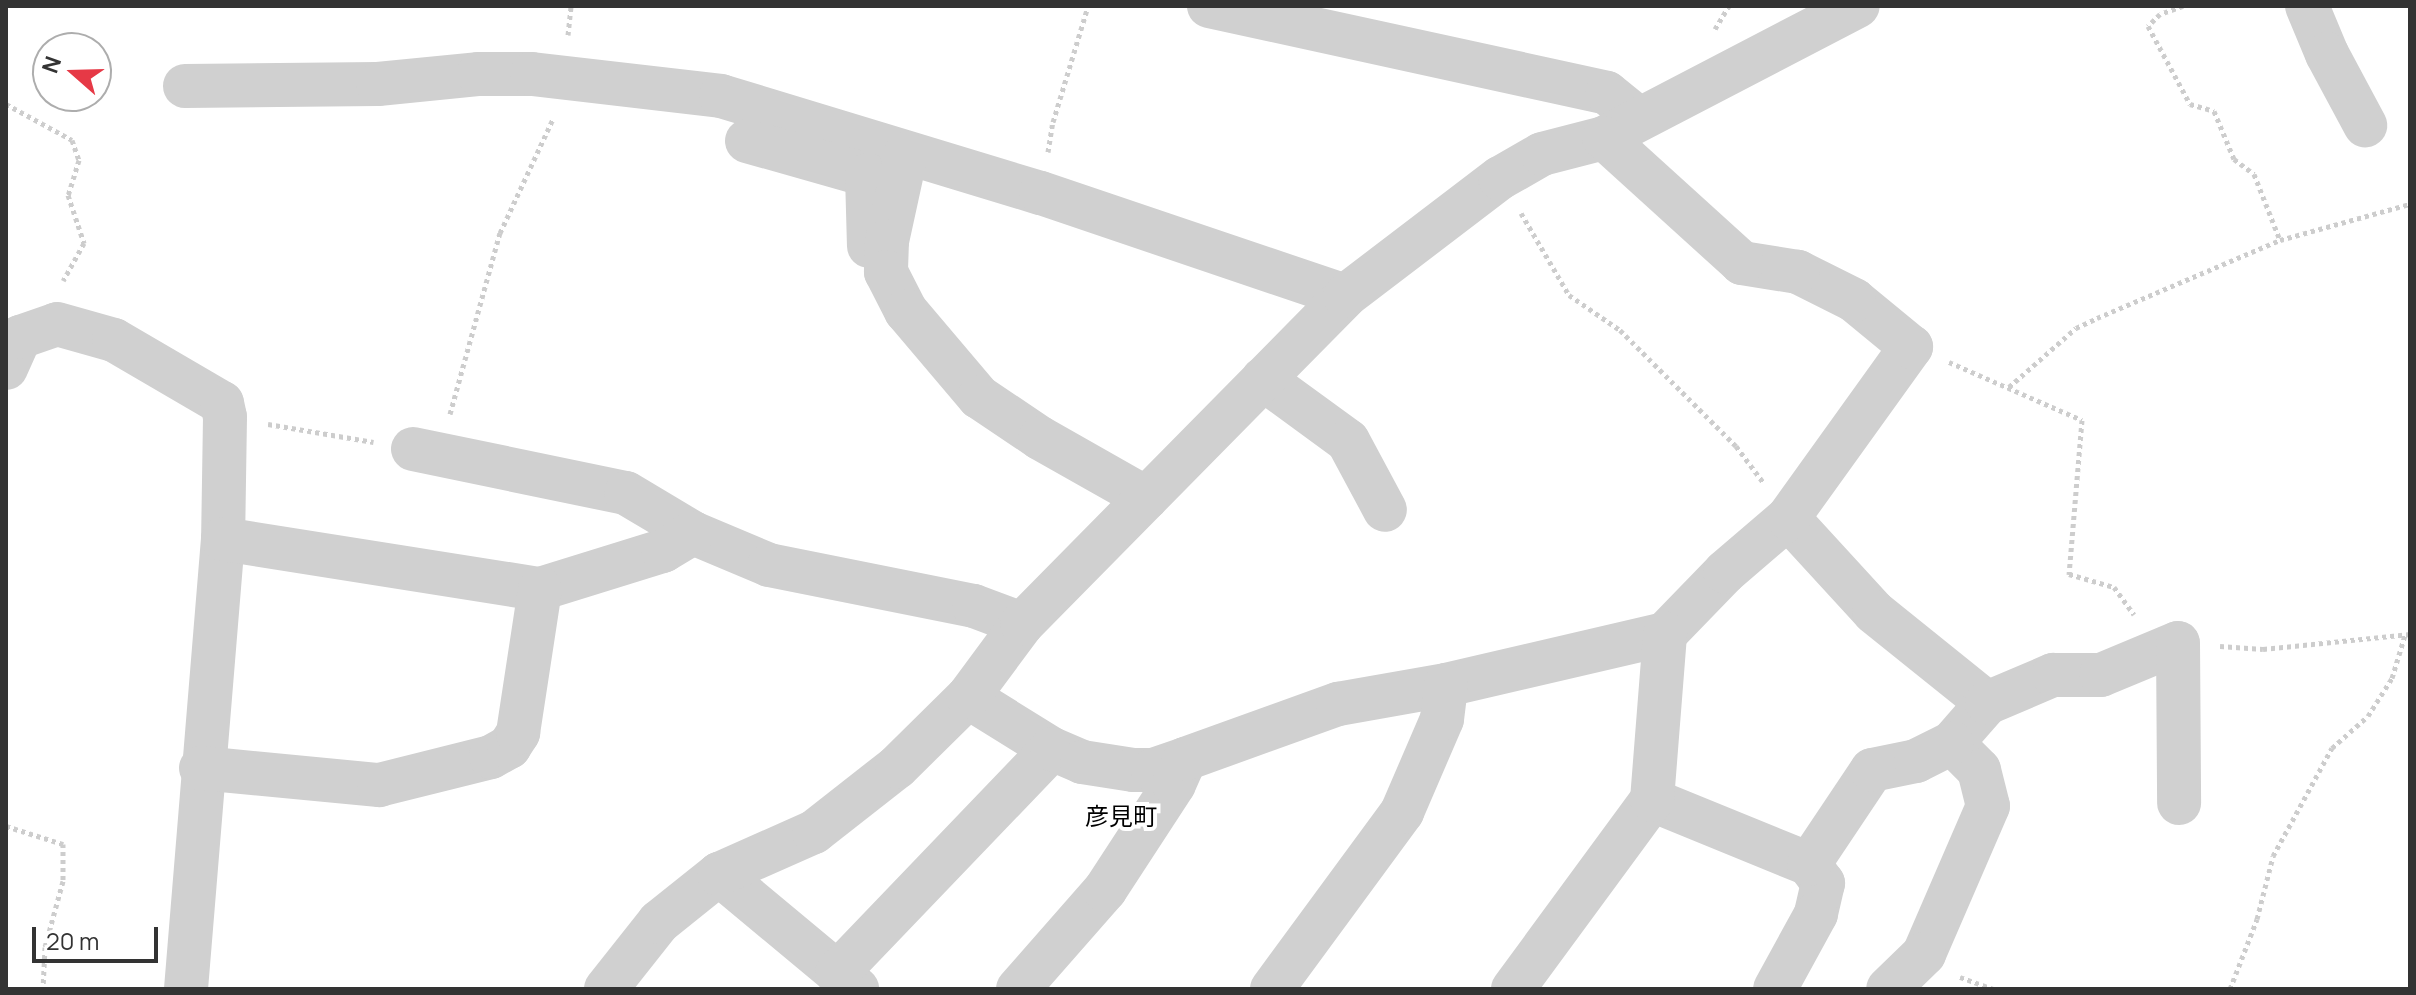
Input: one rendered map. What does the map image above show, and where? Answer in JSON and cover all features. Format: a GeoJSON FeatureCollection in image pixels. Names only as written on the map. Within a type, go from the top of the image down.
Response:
{"type":"FeatureCollection","features":[{"type":"Feature","properties":{"kind":"street"},"geometry":{"type":"LineString","coordinates":[[968,697],[1052,749],[1082,762],[1153,770],[1338,704],[1446,685],[1665,634],[1725,572],[1791,513],[1911,347],[1854,300],[1798,272],[1742,263],[1622,128],[1607,93],[1209,6]]}},
{"type":"Feature","properties":{"kind":"street"},"geometry":{"type":"LineString","coordinates":[[606,989],[659,922],[719,874],[814,832],[897,767],[968,697],[1022,624],[1345,296],[1500,178],[1542,154],[1622,128],[1858,6]]}},
{"type":"Feature","properties":{"kind":"street"},"geometry":{"type":"LineString","coordinates":[[2307,6],[2327,54],[2365,125]]}},
{"type":"Feature","properties":{"kind":"street"},"geometry":{"type":"LineString","coordinates":[[185,86],[378,84],[478,74],[532,74],[721,96],[1041,193],[1345,296]]}},
{"type":"Feature","properties":{"kind":"street"},"geometry":{"type":"LineString","coordinates":[[747,141],[867,175],[867,244],[906,311],[979,397],[1040,438],[1146,498]]}},
{"type":"Feature","properties":{"kind":"street"},"geometry":{"type":"LineString","coordinates":[[886,272],[887,241],[906,154]]}},
{"type":"Feature","properties":{"kind":"street"},"geometry":{"type":"LineString","coordinates":[[6,368],[20,337],[57,324],[114,340],[222,403],[225,417],[223,539],[201,768],[186,989]]}},
{"type":"Feature","properties":{"kind":"street"},"geometry":{"type":"LineString","coordinates":[[1263,379],[1348,441],[1385,510]]}},
{"type":"Feature","properties":{"kind":"street"},"geometry":{"type":"LineString","coordinates":[[426,451],[626,493],[693,533],[769,565],[943,599],[1022,624]]}},
{"type":"Feature","properties":{"kind":"street"},"geometry":{"type":"LineString","coordinates":[[1791,513],[1874,612],[1987,703]]}},
{"type":"Feature","properties":{"kind":"street"},"geometry":{"type":"LineString","coordinates":[[223,539],[540,589],[663,551],[693,533]]}},
{"type":"Feature","properties":{"kind":"street"},"geometry":{"type":"LineString","coordinates":[[201,768],[379,785],[491,757],[509,747],[518,733],[540,589]]}},
{"type":"Feature","properties":{"kind":"street"},"geometry":{"type":"LineString","coordinates":[[1513,989],[1652,800],[1665,634]]}},
{"type":"Feature","properties":{"kind":"street"},"geometry":{"type":"LineString","coordinates":[[1809,864],[1872,770],[1916,761],[1952,743],[1987,703],[2053,675],[2101,675],[2178,643],[2179,803]]}},
{"type":"Feature","properties":{"kind":"street"},"geometry":{"type":"LineString","coordinates":[[1272,989],[1402,812],[1442,719],[1446,685]]}},
{"type":"Feature","properties":{"kind":"street"},"geometry":{"type":"LineString","coordinates":[[1888,989],[1924,954],[1988,806],[1979,770],[1952,743]]}},
{"type":"Feature","properties":{"kind":"street"},"geometry":{"type":"LineString","coordinates":[[719,874],[847,981],[1052,749]]}},
{"type":"Feature","properties":{"kind":"street"},"geometry":{"type":"LineString","coordinates":[[1018,989],[1105,890],[1174,784],[1185,759]]}},
{"type":"Feature","properties":{"kind":"street"},"geometry":{"type":"LineString","coordinates":[[1652,800],[1809,864],[1823,883],[1816,914],[1775,989]]}},
{"type":"Feature","properties":{"kind":"path"},"geometry":{"type":"LineString","coordinates":[[1041,193],[1053,122],[1088,6]]}},
{"type":"Feature","properties":{"kind":"path"},"geometry":{"type":"LineString","coordinates":[[2183,6],[2160,14],[2148,26],[2190,104],[2214,111],[2234,159],[2254,174],[2280,240]]}},
{"type":"Feature","properties":{"kind":"path"},"geometry":{"type":"LineString","coordinates":[[225,417],[426,451],[500,233],[559,107],[565,79]]}},
{"type":"Feature","properties":{"kind":"path"},"geometry":{"type":"LineString","coordinates":[[6,104],[72,140],[79,160],[68,195],[84,243],[58,291],[57,324]]}},
{"type":"Feature","properties":{"kind":"path"},"geometry":{"type":"LineString","coordinates":[[1500,178],[1569,295],[1620,330],[1736,446],[1756,475],[1791,513]]}},
{"type":"Feature","properties":{"kind":"path"},"geometry":{"type":"LineString","coordinates":[[2009,387],[2076,328],[2280,240],[2410,204]]}},
{"type":"Feature","properties":{"kind":"path"},"geometry":{"type":"LineString","coordinates":[[1911,347],[2082,420],[2069,574],[2114,587],[2135,615],[2178,643],[2263,649],[2407,635],[2392,678],[2368,716],[2332,748],[2273,856],[2257,919],[2230,989]]}},
{"type":"Feature","properties":{"kind":"path"},"geometry":{"type":"LineString","coordinates":[[6,826],[63,844],[63,881],[45,947],[43,989]]}},
{"type":"Feature","properties":{"kind":"district","name":"彦見町"},"geometry":{"type":"Point","coordinates":[1121,816]}}]}
